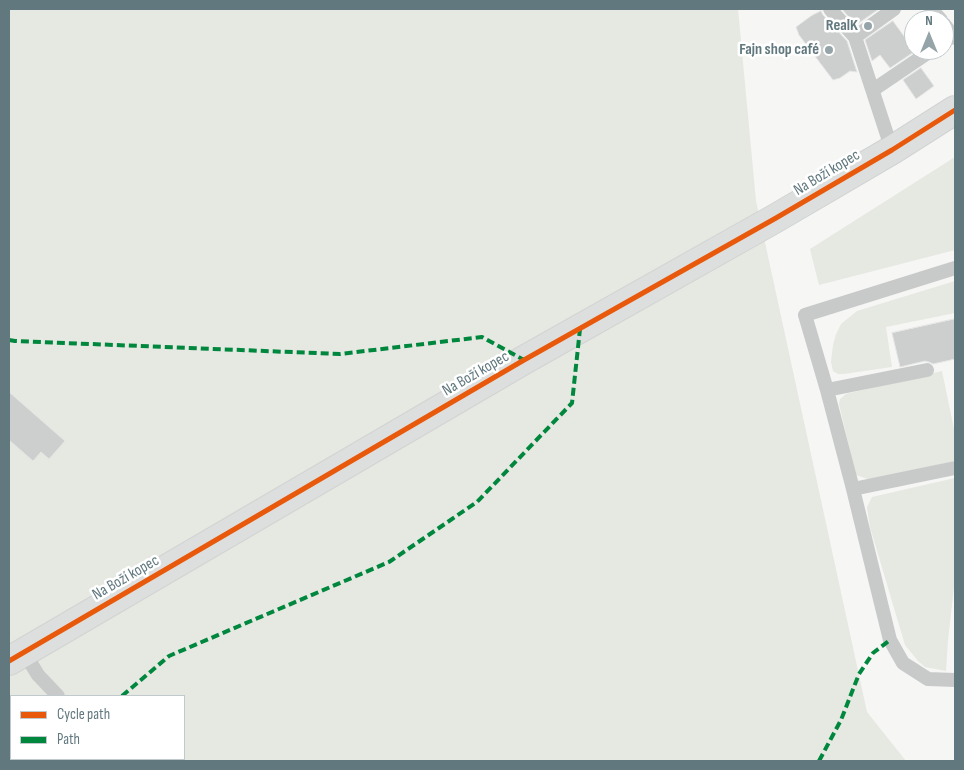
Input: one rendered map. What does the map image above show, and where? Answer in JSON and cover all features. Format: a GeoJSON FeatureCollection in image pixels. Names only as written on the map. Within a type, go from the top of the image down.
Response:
{"type":"FeatureCollection","features":[{"type":"Feature","properties":{"kind":"main road","name":"Na Boží kopec"},"geometry":{"type":"LineString","coordinates":[[16,657],[524,360],[776,218],[892,150],[955,110]]}},
{"type":"Feature","properties":{"kind":"lane"},"geometry":{"type":"LineString","coordinates":[[830,9],[855,37],[892,150]]}},
{"type":"Feature","properties":{"kind":"lane"},"geometry":{"type":"LineString","coordinates":[[855,37],[894,9]]}},
{"type":"Feature","properties":{"kind":"lane"},"geometry":{"type":"LineString","coordinates":[[873,90],[917,60]]}},
{"type":"Feature","properties":{"kind":"lane"},"geometry":{"type":"LineString","coordinates":[[955,268],[804,315],[853,489],[890,640],[903,663],[928,679],[955,680]]}},
{"type":"Feature","properties":{"kind":"lane"},"geometry":{"type":"LineString","coordinates":[[826,390],[928,370]]}},
{"type":"Feature","properties":{"kind":"lane"},"geometry":{"type":"LineString","coordinates":[[853,489],[955,468]]}},
{"type":"Feature","properties":{"kind":"lane"},"geometry":{"type":"LineString","coordinates":[[16,657],[38,674],[57,695]]}},
{"type":"Feature","properties":{"kind":"shaded area"},"geometry":{"type":"Polygon","coordinates":[[[9,9],[738,9],[756,201],[867,712],[906,761],[9,761],[9,9]]]}},
{"type":"Feature","properties":{"kind":"shaded area"},"geometry":{"type":"Polygon","coordinates":[[[955,157],[955,250],[819,285],[810,249],[955,157]]]}},
{"type":"Feature","properties":{"kind":"shaded area"},"geometry":{"type":"Polygon","coordinates":[[[955,281],[955,313],[886,327],[892,367],[844,374],[838,374],[833,371],[831,362],[836,334],[841,324],[857,311],[955,281]]]}},
{"type":"Feature","properties":{"kind":"shaded area"},"geometry":{"type":"Polygon","coordinates":[[[942,371],[955,434],[955,461],[871,480],[856,475],[839,404],[840,399],[846,394],[942,371]]]}},
{"type":"Feature","properties":{"kind":"shaded area"},"geometry":{"type":"Polygon","coordinates":[[[955,478],[955,586],[946,671],[925,667],[905,645],[870,527],[867,507],[872,497],[955,478]]]}},
{"type":"Feature","properties":{"kind":"building"},"geometry":{"type":"Polygon","coordinates":[[[842,9],[879,9],[856,25],[842,9]]]}},
{"type":"Feature","properties":{"kind":"building"},"geometry":{"type":"Polygon","coordinates":[[[821,11],[847,41],[857,72],[850,71],[840,78],[833,80],[799,35],[796,27],[821,11]]]}},
{"type":"Feature","properties":{"kind":"building"},"geometry":{"type":"Polygon","coordinates":[[[893,21],[904,36],[904,59],[890,68],[880,55],[872,61],[865,40],[893,21]]]}},
{"type":"Feature","properties":{"kind":"building"},"geometry":{"type":"Polygon","coordinates":[[[921,68],[934,86],[916,99],[903,80],[921,68]]]}},
{"type":"Feature","properties":{"kind":"building"},"geometry":{"type":"Polygon","coordinates":[[[955,319],[955,359],[933,364],[925,361],[900,367],[892,333],[955,319]]]}},
{"type":"Feature","properties":{"kind":"building"},"geometry":{"type":"Polygon","coordinates":[[[9,392],[65,441],[49,459],[41,452],[33,461],[9,440],[9,392]]]}},
{"type":"Feature","properties":{"kind":"marked path"},"geometry":{"type":"LineString","coordinates":[[123,695],[169,656],[389,562],[477,502],[572,403],[580,329]]}},
{"type":"Feature","properties":{"kind":"marked path"},"geometry":{"type":"LineString","coordinates":[[9,340],[340,354],[482,337],[524,360]]}},
{"type":"Feature","properties":{"kind":"marked path"},"geometry":{"type":"LineString","coordinates":[[819,761],[841,720],[859,674],[873,653],[890,640]]}},
{"type":"Feature","properties":{"kind":"cycle path"},"geometry":{"type":"LineString","coordinates":[[9,661],[524,360],[776,218],[892,150],[955,110]]}},
{"type":"Feature","properties":{"kind":"place","name":"RealK"},"geometry":{"type":"Point","coordinates":[868,26]}},
{"type":"Feature","properties":{"kind":"place","name":"Fajn shop café"},"geometry":{"type":"Point","coordinates":[829,50]}}]}
